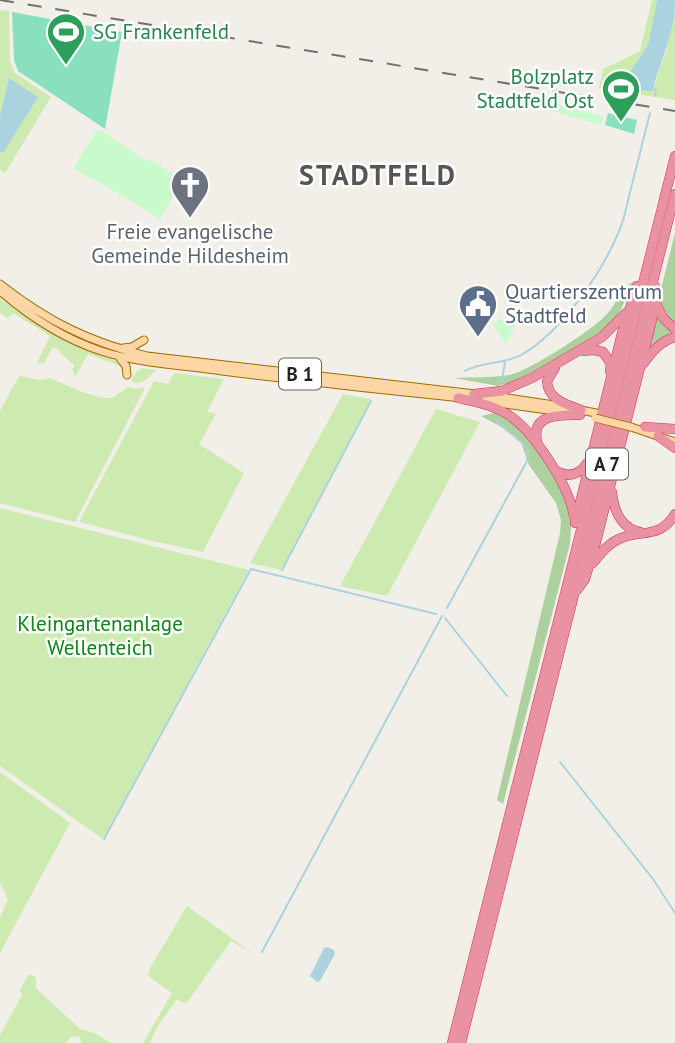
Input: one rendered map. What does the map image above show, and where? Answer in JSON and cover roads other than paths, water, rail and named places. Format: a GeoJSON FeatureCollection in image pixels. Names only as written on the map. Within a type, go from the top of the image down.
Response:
{"type":"FeatureCollection","features":[{"type":"Feature","properties":{"kind":"highway","name":"A 7"},"geometry":{"type":"LineString","coordinates":[[461,1043],[574,594],[651,271],[675,156]]}},
{"type":"Feature","properties":{"kind":"highway","name":"A 7"},"geometry":{"type":"LineString","coordinates":[[452,1043],[576,554],[651,271],[675,194]]}},
{"type":"Feature","properties":{"kind":"highway"},"geometry":{"type":"LineString","coordinates":[[651,271],[657,307],[675,329]]}},
{"type":"Feature","properties":{"kind":"highway"},"geometry":{"type":"LineString","coordinates":[[575,523],[629,309],[638,283],[651,271]]}},
{"type":"Feature","properties":{"kind":"highway"},"geometry":{"type":"LineString","coordinates":[[574,594],[589,567],[656,299]]}},
{"type":"Feature","properties":{"kind":"highway"},"geometry":{"type":"LineString","coordinates":[[474,394],[511,388],[559,363],[608,333],[629,309]]}},
{"type":"Feature","properties":{"kind":"highway"},"geometry":{"type":"LineString","coordinates":[[640,369],[656,348],[675,337]]}},
{"type":"Feature","properties":{"kind":"highway"},"geometry":{"type":"LineString","coordinates":[[578,352],[594,349],[603,352],[611,364],[610,382]]}},
{"type":"Feature","properties":{"kind":"highway"},"geometry":{"type":"LineString","coordinates":[[559,363],[547,381],[549,392],[555,399],[581,413]]}},
{"type":"Feature","properties":{"kind":"highway"},"geometry":{"type":"LineString","coordinates":[[458,398],[497,409],[508,415],[519,422],[540,449],[570,498],[575,523],[576,554]]}},
{"type":"Feature","properties":{"kind":"highway"},"geometry":{"type":"LineString","coordinates":[[540,449],[536,434],[545,419],[556,415],[581,413]]}},
{"type":"Feature","properties":{"kind":"highway"},"geometry":{"type":"LineString","coordinates":[[645,427],[675,429]]}},
{"type":"Feature","properties":{"kind":"highway"},"geometry":{"type":"LineString","coordinates":[[658,436],[675,448]]}},
{"type":"Feature","properties":{"kind":"highway"},"geometry":{"type":"LineString","coordinates":[[554,469],[562,474],[573,475],[583,469],[591,457]]}},
{"type":"Feature","properties":{"kind":"highway"},"geometry":{"type":"LineString","coordinates":[[613,476],[613,503],[619,519],[631,530],[648,533]]}},
{"type":"Feature","properties":{"kind":"highway"},"geometry":{"type":"LineString","coordinates":[[589,567],[617,540],[665,527],[675,514]]}},
{"type":"Feature","properties":{"kind":"main road","name":"B 1"},"geometry":{"type":"LineString","coordinates":[[0,284],[61,326],[119,352]]}},
{"type":"Feature","properties":{"kind":"main road","name":"B 1"},"geometry":{"type":"LineString","coordinates":[[0,293],[23,310],[80,343],[157,364],[581,413]]}},
{"type":"Feature","properties":{"kind":"main road"},"geometry":{"type":"LineString","coordinates":[[127,375],[119,352],[144,340]]}},
{"type":"Feature","properties":{"kind":"main road","name":"B 1"},"geometry":{"type":"LineString","coordinates":[[136,357],[158,357],[528,401],[645,427],[675,439]]}},
{"type":"Feature","properties":{"kind":"main road"},"geometry":{"type":"LineString","coordinates":[[384,378],[397,386]]}},
{"type":"Feature","properties":{"kind":"main road","name":"B 1"},"geometry":{"type":"LineString","coordinates":[[631,425],[658,436],[675,439]]}},
{"type":"Feature","properties":{"kind":"water"},"geometry":{"type":"Polygon","coordinates":[[[657,0],[675,0],[667,46],[652,91],[630,89],[626,78],[648,45],[657,0]]]}},
{"type":"Feature","properties":{"kind":"water"},"geometry":{"type":"Polygon","coordinates":[[[9,78],[38,97],[3,153],[0,151],[0,116],[9,78]]]}},
{"type":"Feature","properties":{"kind":"water"},"geometry":{"type":"Polygon","coordinates":[[[327,947],[334,950],[335,954],[317,982],[310,976],[327,947]]]}},
{"type":"Feature","properties":{"kind":"waterway"},"geometry":{"type":"LineString","coordinates":[[653,88],[655,96]]}},
{"type":"Feature","properties":{"kind":"waterway"},"geometry":{"type":"LineString","coordinates":[[465,371],[521,355],[551,332],[580,299],[613,246],[622,224],[650,113]]}},
{"type":"Feature","properties":{"kind":"waterway"},"geometry":{"type":"LineString","coordinates":[[502,381],[505,362]]}},
{"type":"Feature","properties":{"kind":"waterway"},"geometry":{"type":"LineString","coordinates":[[282,570],[371,401]]}},
{"type":"Feature","properties":{"kind":"waterway"},"geometry":{"type":"LineString","coordinates":[[447,608],[527,461],[528,451],[496,419]]}},
{"type":"Feature","properties":{"kind":"waterway"},"geometry":{"type":"LineString","coordinates":[[104,839],[251,569],[436,614]]}},
{"type":"Feature","properties":{"kind":"waterway"},"geometry":{"type":"LineString","coordinates":[[262,952],[442,616]]}},
{"type":"Feature","properties":{"kind":"waterway"},"geometry":{"type":"LineString","coordinates":[[445,618],[507,696]]}},
{"type":"Feature","properties":{"kind":"waterway"},"geometry":{"type":"LineString","coordinates":[[560,762],[653,879],[675,913]]}},
{"type":"Feature","properties":{"kind":"railway"},"geometry":{"type":"LineString","coordinates":[[0,0],[675,111]]}},
{"type":"Feature","properties":{"kind":"place","name":"SG Frankenfeld"},"geometry":{"type":"Point","coordinates":[66,66]}},
{"type":"Feature","properties":{"kind":"place","name":"Bolzplatz Stadtfeld Ost"},"geometry":{"type":"Point","coordinates":[621,123]}},
{"type":"Feature","properties":{"kind":"place","name":"Freie evangelische Gemeinde Hildesheim"},"geometry":{"type":"Point","coordinates":[190,219]}},
{"type":"Feature","properties":{"kind":"place","name":"Quartierszentrum Stadtfeld"},"geometry":{"type":"Point","coordinates":[478,338]}},
{"type":"Feature","properties":{"kind":"district","name":"STADTFELD"},"geometry":{"type":"Point","coordinates":[378,175]}},
{"type":"Feature","properties":{"kind":"park label","name":"Kleingartenanlage Wellenteich"},"geometry":{"type":"Point","coordinates":[100,636]}}]}
